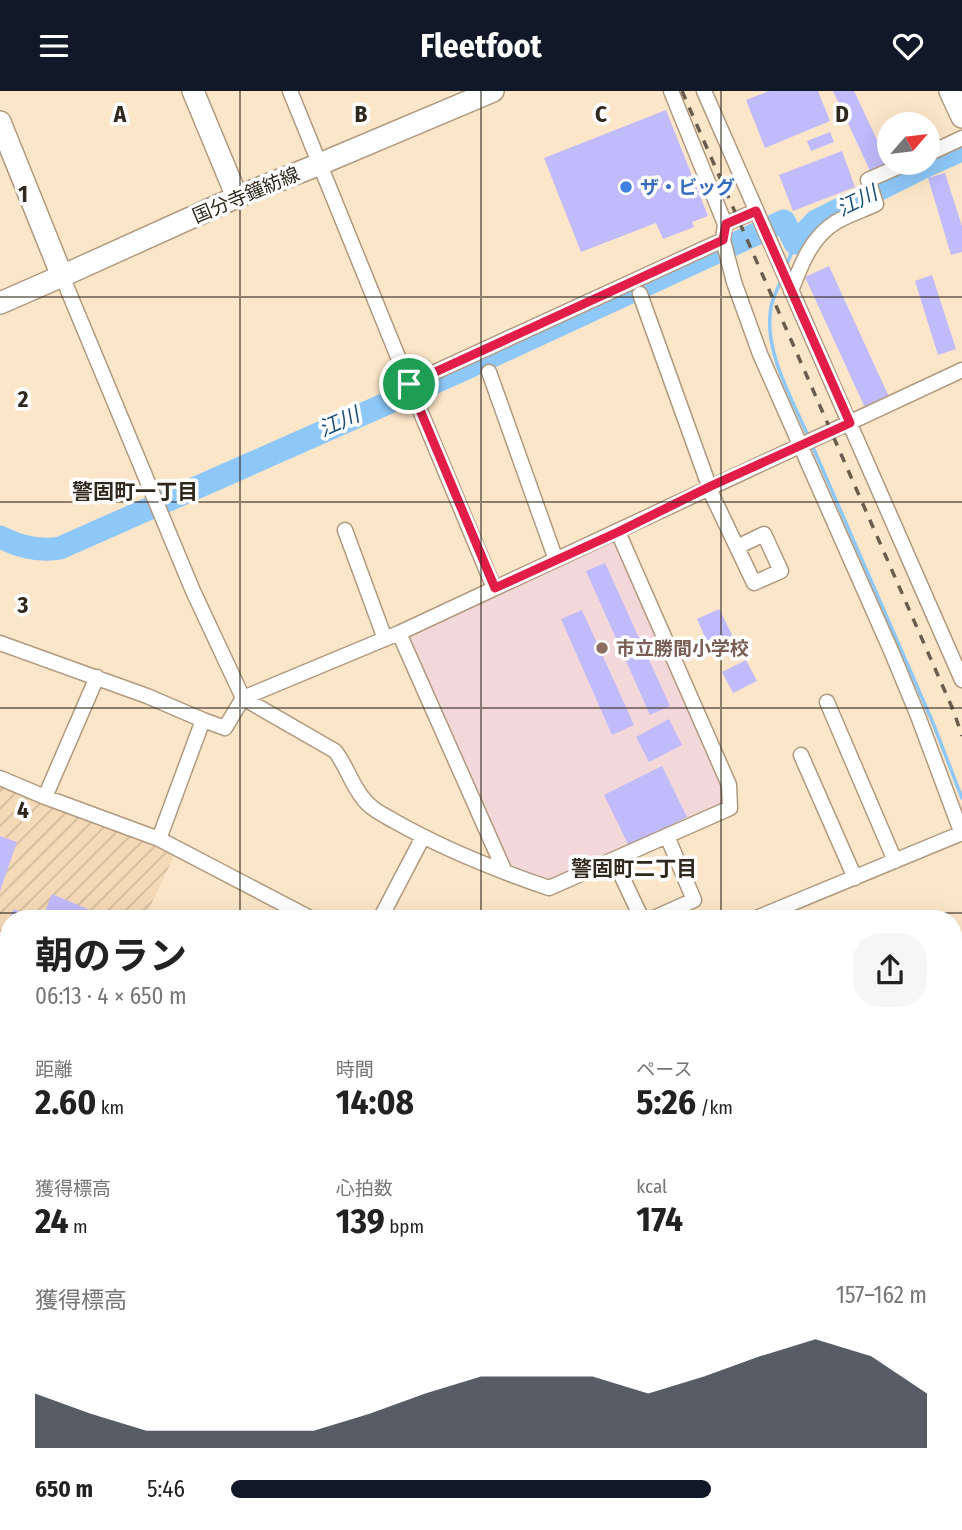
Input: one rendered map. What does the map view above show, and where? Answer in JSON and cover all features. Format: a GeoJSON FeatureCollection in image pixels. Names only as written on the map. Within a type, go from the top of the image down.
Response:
{"type":"FeatureCollection","features":[{"type":"Feature","properties":{"kind":"street"},"geometry":{"type":"LineString","coordinates":[[193,91],[237,197]]}},
{"type":"Feature","properties":{"kind":"street"},"geometry":{"type":"LineString","coordinates":[[290,91],[495,588]]}},
{"type":"Feature","properties":{"kind":"street","name":"国分寺鐘紡線"},"geometry":{"type":"LineString","coordinates":[[0,303],[237,197],[493,91]]}},
{"type":"Feature","properties":{"kind":"street"},"geometry":{"type":"LineString","coordinates":[[671,91],[726,224],[723,240],[734,282],[760,354],[897,666],[962,833],[776,910]]}},
{"type":"Feature","properties":{"kind":"street"},"geometry":{"type":"LineString","coordinates":[[704,91],[962,680]]}},
{"type":"Feature","properties":{"kind":"street"},"geometry":{"type":"LineString","coordinates":[[950,91],[962,117]]}},
{"type":"Feature","properties":{"kind":"street"},"geometry":{"type":"LineString","coordinates":[[0,122],[193,591],[243,698],[335,751],[343,760],[361,797],[375,810],[423,837],[505,873],[548,888],[730,808],[729,785],[618,532]]}},
{"type":"Feature","properties":{"kind":"street"},"geometry":{"type":"LineString","coordinates":[[940,148],[962,138]]}},
{"type":"Feature","properties":{"kind":"street"},"geometry":{"type":"LineString","coordinates":[[791,291],[805,256],[819,236],[835,223],[876,204],[869,180],[880,175]]}},
{"type":"Feature","properties":{"kind":"street"},"geometry":{"type":"LineString","coordinates":[[726,224],[756,211]]}},
{"type":"Feature","properties":{"kind":"street"},"geometry":{"type":"LineString","coordinates":[[409,384],[723,240]]}},
{"type":"Feature","properties":{"kind":"street"},"geometry":{"type":"LineString","coordinates":[[640,294],[713,497],[737,547]]}},
{"type":"Feature","properties":{"kind":"street"},"geometry":{"type":"LineString","coordinates":[[0,643],[225,727],[243,698],[399,633],[962,370]]}},
{"type":"Feature","properties":{"kind":"street"},"geometry":{"type":"LineString","coordinates":[[489,372],[556,560]]}},
{"type":"Feature","properties":{"kind":"street"},"geometry":{"type":"LineString","coordinates":[[345,530],[385,639]]}},
{"type":"Feature","properties":{"kind":"street"},"geometry":{"type":"LineString","coordinates":[[399,633],[505,873]]}},
{"type":"Feature","properties":{"kind":"street"},"geometry":{"type":"LineString","coordinates":[[45,797],[97,677]]}},
{"type":"Feature","properties":{"kind":"street"},"geometry":{"type":"LineString","coordinates":[[827,702],[895,862]]}},
{"type":"Feature","properties":{"kind":"street"},"geometry":{"type":"LineString","coordinates":[[159,839],[203,720]]}},
{"type":"Feature","properties":{"kind":"street"},"geometry":{"type":"LineString","coordinates":[[801,755],[855,878]]}},
{"type":"Feature","properties":{"kind":"street"},"geometry":{"type":"LineString","coordinates":[[0,778],[159,839],[287,910]]}},
{"type":"Feature","properties":{"kind":"street"},"geometry":{"type":"LineString","coordinates":[[667,836],[694,900],[672,910]]}},
{"type":"Feature","properties":{"kind":"street"},"geometry":{"type":"LineString","coordinates":[[385,910],[423,837]]}},
{"type":"Feature","properties":{"kind":"street"},"geometry":{"type":"LineString","coordinates":[[614,860],[638,910]]}},
{"type":"Feature","properties":{"kind":"shaded area"},"geometry":{"type":"Polygon","coordinates":[[[618,532],[729,785],[730,808],[549,888],[505,872],[399,633],[618,532]]]}},
{"type":"Feature","properties":{"kind":"shaded area"},"geometry":{"type":"Polygon","coordinates":[[[0,778],[178,848],[148,910],[0,910],[0,778]]]}},
{"type":"Feature","properties":{"kind":"building"},"geometry":{"type":"Polygon","coordinates":[[[769,91],[818,91],[830,121],[765,148],[746,100],[769,91]]]}},
{"type":"Feature","properties":{"kind":"building"},"geometry":{"type":"Polygon","coordinates":[[[833,91],[854,91],[877,140],[877,170],[871,173],[833,91]]]}},
{"type":"Feature","properties":{"kind":"building","name":"ザ・ビッグ"},"geometry":{"type":"Polygon","coordinates":[[[666,110],[708,216],[692,222],[694,227],[663,239],[656,223],[581,252],[544,158],[666,110]]]}},
{"type":"Feature","properties":{"kind":"building"},"geometry":{"type":"Polygon","coordinates":[[[830,132],[834,142],[811,151],[807,141],[830,132]]]}},
{"type":"Feature","properties":{"kind":"building"},"geometry":{"type":"Polygon","coordinates":[[[842,151],[855,187],[793,211],[779,175],[842,151]]]}},
{"type":"Feature","properties":{"kind":"building"},"geometry":{"type":"Polygon","coordinates":[[[945,173],[962,226],[962,252],[951,255],[928,178],[945,173]]]}},
{"type":"Feature","properties":{"kind":"building"},"geometry":{"type":"Polygon","coordinates":[[[829,266],[890,399],[866,410],[805,277],[829,266]]]}},
{"type":"Feature","properties":{"kind":"building"},"geometry":{"type":"Polygon","coordinates":[[[932,275],[956,349],[938,355],[915,281],[932,275]]]}},
{"type":"Feature","properties":{"kind":"building"},"geometry":{"type":"Polygon","coordinates":[[[605,563],[670,706],[650,715],[586,571],[605,563]]]}},
{"type":"Feature","properties":{"kind":"building"},"geometry":{"type":"Polygon","coordinates":[[[719,609],[740,650],[730,655],[710,649],[697,619],[719,609]]]}},
{"type":"Feature","properties":{"kind":"building"},"geometry":{"type":"Polygon","coordinates":[[[582,610],[634,725],[612,735],[561,619],[582,610]]]}},
{"type":"Feature","properties":{"kind":"building"},"geometry":{"type":"Polygon","coordinates":[[[746,660],[757,681],[733,693],[722,672],[746,660]]]}},
{"type":"Feature","properties":{"kind":"building"},"geometry":{"type":"Polygon","coordinates":[[[669,719],[682,745],[649,762],[636,737],[669,719]]]}},
{"type":"Feature","properties":{"kind":"building"},"geometry":{"type":"Polygon","coordinates":[[[662,766],[687,817],[629,846],[604,795],[662,766]]]}},
{"type":"Feature","properties":{"kind":"building"},"geometry":{"type":"Polygon","coordinates":[[[0,836],[17,842],[0,891],[0,836]]]}},
{"type":"Feature","properties":{"kind":"building"},"geometry":{"type":"Polygon","coordinates":[[[52,894],[90,910],[46,910],[52,894]]]}},
{"type":"Feature","properties":{"kind":"waterway","name":"江川"},"geometry":{"type":"LineString","coordinates":[[0,537],[30,548],[60,548],[458,372],[784,221],[795,243],[816,221],[962,150]]}},
{"type":"Feature","properties":{"kind":"waterway"},"geometry":{"type":"LineString","coordinates":[[786,267],[795,243]]}},
{"type":"Feature","properties":{"kind":"waterway"},"geometry":{"type":"LineString","coordinates":[[781,281],[771,307],[771,340],[787,391],[809,438]]}},
{"type":"Feature","properties":{"kind":"waterway"},"geometry":{"type":"LineString","coordinates":[[812,445],[933,723],[962,798]]}},
{"type":"Feature","properties":{"kind":"railway"},"geometry":{"type":"LineString","coordinates":[[682,91],[954,712],[962,736]]}},
{"type":"Feature","properties":{"kind":"place","name":"ザ・ビッグ"},"geometry":{"type":"Point","coordinates":[626,187]}},
{"type":"Feature","properties":{"kind":"place","name":"市立勝間小学校"},"geometry":{"type":"Point","coordinates":[602,648]}},
{"type":"Feature","properties":{"kind":"district","name":"警固町一丁目"},"geometry":{"type":"Point","coordinates":[135,492]}},
{"type":"Feature","properties":{"kind":"district","name":"警固町二丁目"},"geometry":{"type":"Point","coordinates":[634,869]}},
{"type":"Feature","properties":{"kind":"route"},"geometry":{"type":"LineString","coordinates":[[756,211],[850,423],[495,588],[409,384],[723,240],[726,224],[756,211]]}}]}
